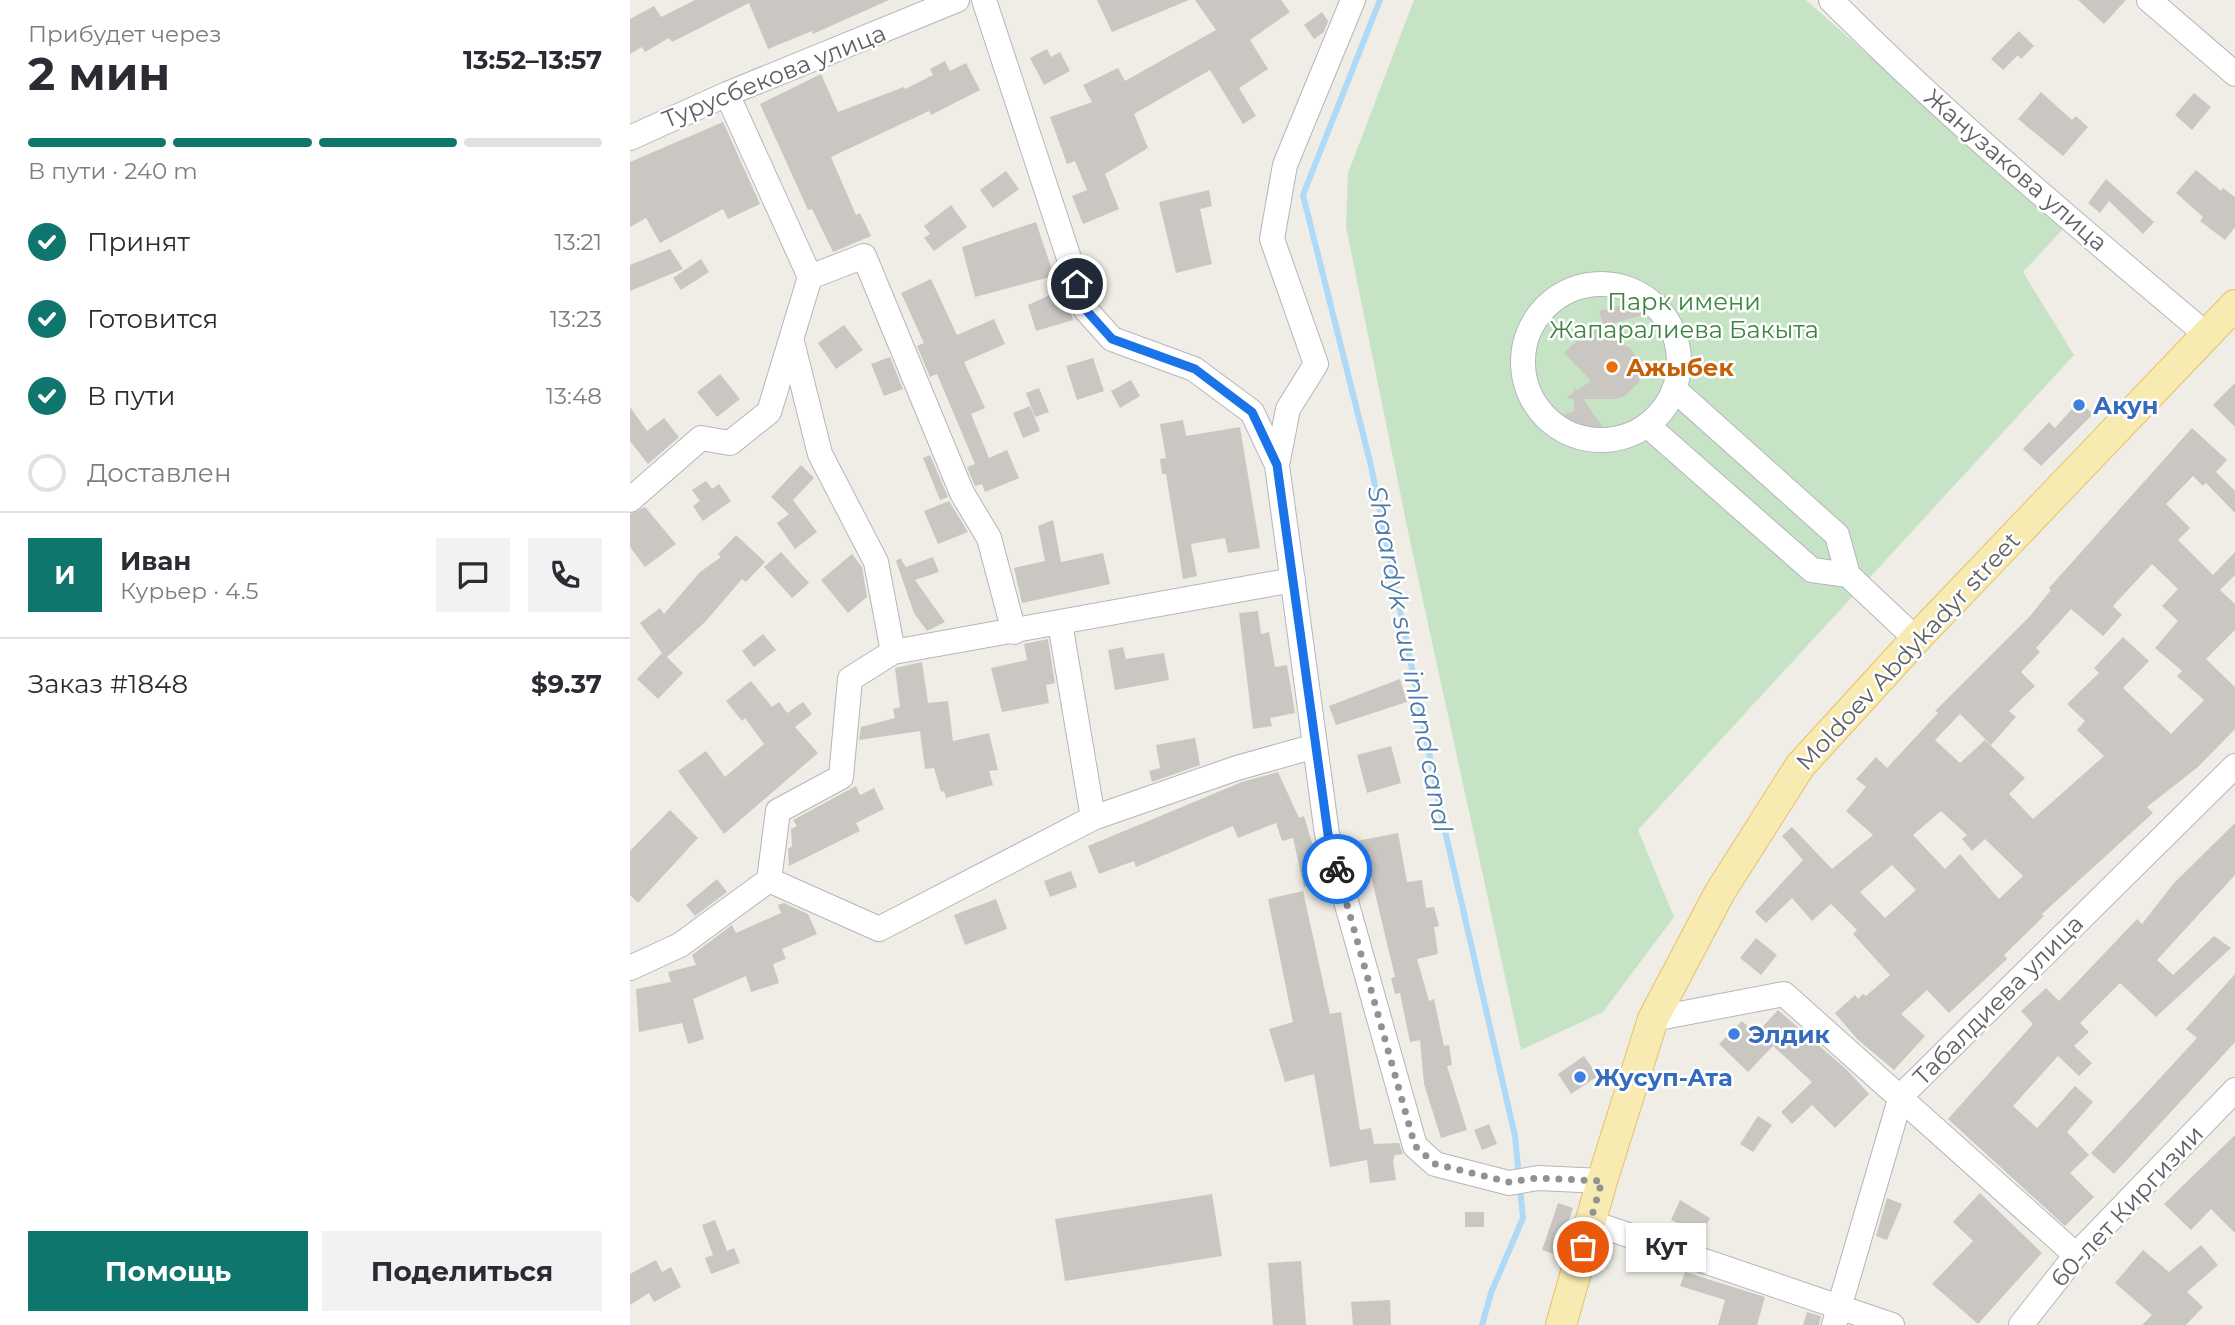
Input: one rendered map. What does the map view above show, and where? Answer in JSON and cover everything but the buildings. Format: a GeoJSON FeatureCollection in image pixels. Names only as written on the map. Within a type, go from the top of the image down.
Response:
{"type":"FeatureCollection","features":[{"type":"Feature","properties":{"kind":"main road","name":"Moldoev Abdykadyr street"},"geometry":{"type":"LineString","coordinates":[[1561,1325],[1602,1181],[1653,1019],[1720,891],[1800,766],[1916,639],[2235,305]]}},
{"type":"Feature","properties":{"kind":"street","name":"Турусбекова улица"},"geometry":{"type":"LineString","coordinates":[[634,127],[727,94],[957,0]]}},
{"type":"Feature","properties":{"kind":"street"},"geometry":{"type":"LineString","coordinates":[[984,0],[1086,310],[1112,339],[1195,369],[1252,412],[1277,465],[1328,834],[1415,1146],[1435,1164],[1509,1182],[1538,1178],[1602,1181]]}},
{"type":"Feature","properties":{"kind":"street"},"geometry":{"type":"LineString","coordinates":[[1277,465],[1288,409],[1316,364],[1272,239],[1285,165],[1353,0]]}},
{"type":"Feature","properties":{"kind":"street","name":"Жанузакова улица"},"geometry":{"type":"LineString","coordinates":[[1831,0],[1889,58],[2207,335]]}},
{"type":"Feature","properties":{"kind":"street"},"geometry":{"type":"LineString","coordinates":[[2149,0],[2235,74]]}},
{"type":"Feature","properties":{"kind":"street"},"geometry":{"type":"LineString","coordinates":[[630,500],[701,438],[730,443],[769,412],[810,277],[727,94]]}},
{"type":"Feature","properties":{"kind":"street"},"geometry":{"type":"LineString","coordinates":[[810,277],[864,256],[962,493],[989,538],[1014,632]]}},
{"type":"Feature","properties":{"kind":"street"},"geometry":{"type":"LineString","coordinates":[[1596,284],[1618,286],[1639,293],[1656,307],[1674,335],[1679,368],[1674,389],[1663,409],[1647,425],[1628,435],[1606,440],[1583,438],[1563,430],[1545,417],[1532,399],[1523,367],[1528,334],[1539,314],[1555,299],[1574,288],[1596,284]]}},
{"type":"Feature","properties":{"kind":"street"},"geometry":{"type":"LineString","coordinates":[[792,341],[820,454],[876,562],[893,652]]}},
{"type":"Feature","properties":{"kind":"street"},"geometry":{"type":"LineString","coordinates":[[1674,389],[1837,535],[1848,575],[1916,639]]}},
{"type":"Feature","properties":{"kind":"street"},"geometry":{"type":"LineString","coordinates":[[1647,425],[1812,570],[1848,575]]}},
{"type":"Feature","properties":{"kind":"street"},"geometry":{"type":"LineString","coordinates":[[630,968],[680,945],[769,880],[778,811],[841,776],[850,679],[893,652],[1293,580]]}},
{"type":"Feature","properties":{"kind":"street"},"geometry":{"type":"LineString","coordinates":[[1060,624],[1093,818]]}},
{"type":"Feature","properties":{"kind":"street"},"geometry":{"type":"LineString","coordinates":[[769,880],[879,929],[1093,818],[1237,768],[1315,746]]}},
{"type":"Feature","properties":{"kind":"street","name":"Табалдиева улица"},"geometry":{"type":"LineString","coordinates":[[1836,1317],[1901,1096],[2235,766]]}},
{"type":"Feature","properties":{"kind":"street"},"geometry":{"type":"LineString","coordinates":[[1653,1019],[1784,994],[2076,1255]]}},
{"type":"Feature","properties":{"kind":"street","name":"60-лет Киргизии"},"geometry":{"type":"LineString","coordinates":[[2021,1325],[2076,1255],[2235,1090]]}},
{"type":"Feature","properties":{"kind":"street"},"geometry":{"type":"LineString","coordinates":[[1590,1222],[1836,1317],[1892,1325]]}},
{"type":"Feature","properties":{"kind":"green space","name":"Парк имени Жапаралиева Бакыта"},"geometry":{"type":"Polygon","coordinates":[[[1414,0],[1806,0],[2064,228],[2023,272],[2074,355],[1638,830],[1674,917],[1603,1012],[1521,1050],[1410,541],[1346,227],[1348,173],[1414,0]]]}},
{"type":"Feature","properties":{"kind":"waterway","name":"Shaardyk suu inland canal"},"geometry":{"type":"LineString","coordinates":[[1380,0],[1303,195],[1371,466],[1443,822],[1515,1136],[1519,1177]]}},
{"type":"Feature","properties":{"kind":"waterway","name":"Shaardyk suu inland canal"},"geometry":{"type":"LineString","coordinates":[[1482,1325],[1491,1293],[1523,1218],[1520,1188]]}},
{"type":"Feature","properties":{"kind":"way so far"},"geometry":{"type":"LineString","coordinates":[[1337,869],[1415,1146],[1435,1164],[1509,1182],[1538,1178],[1602,1181],[1583,1247]]}},
{"type":"Feature","properties":{"kind":"place","name":"Ажыбек"},"geometry":{"type":"Point","coordinates":[1612,367]}},
{"type":"Feature","properties":{"kind":"place","name":"Акун"},"geometry":{"type":"Point","coordinates":[2079,405]}},
{"type":"Feature","properties":{"kind":"place","name":"Элдик"},"geometry":{"type":"Point","coordinates":[1734,1034]}},
{"type":"Feature","properties":{"kind":"place","name":"Жусуп-Ата"},"geometry":{"type":"Point","coordinates":[1580,1077]}},
{"type":"Feature","properties":{"kind":"place","name":"Кут"},"geometry":{"type":"Point","coordinates":[1583,1247]}},
{"type":"Feature","properties":{"kind":"route"},"geometry":{"type":"LineString","coordinates":[[1077,284],[1086,310],[1112,339],[1195,369],[1252,412],[1277,465],[1328,834],[1337,869]]}}]}
